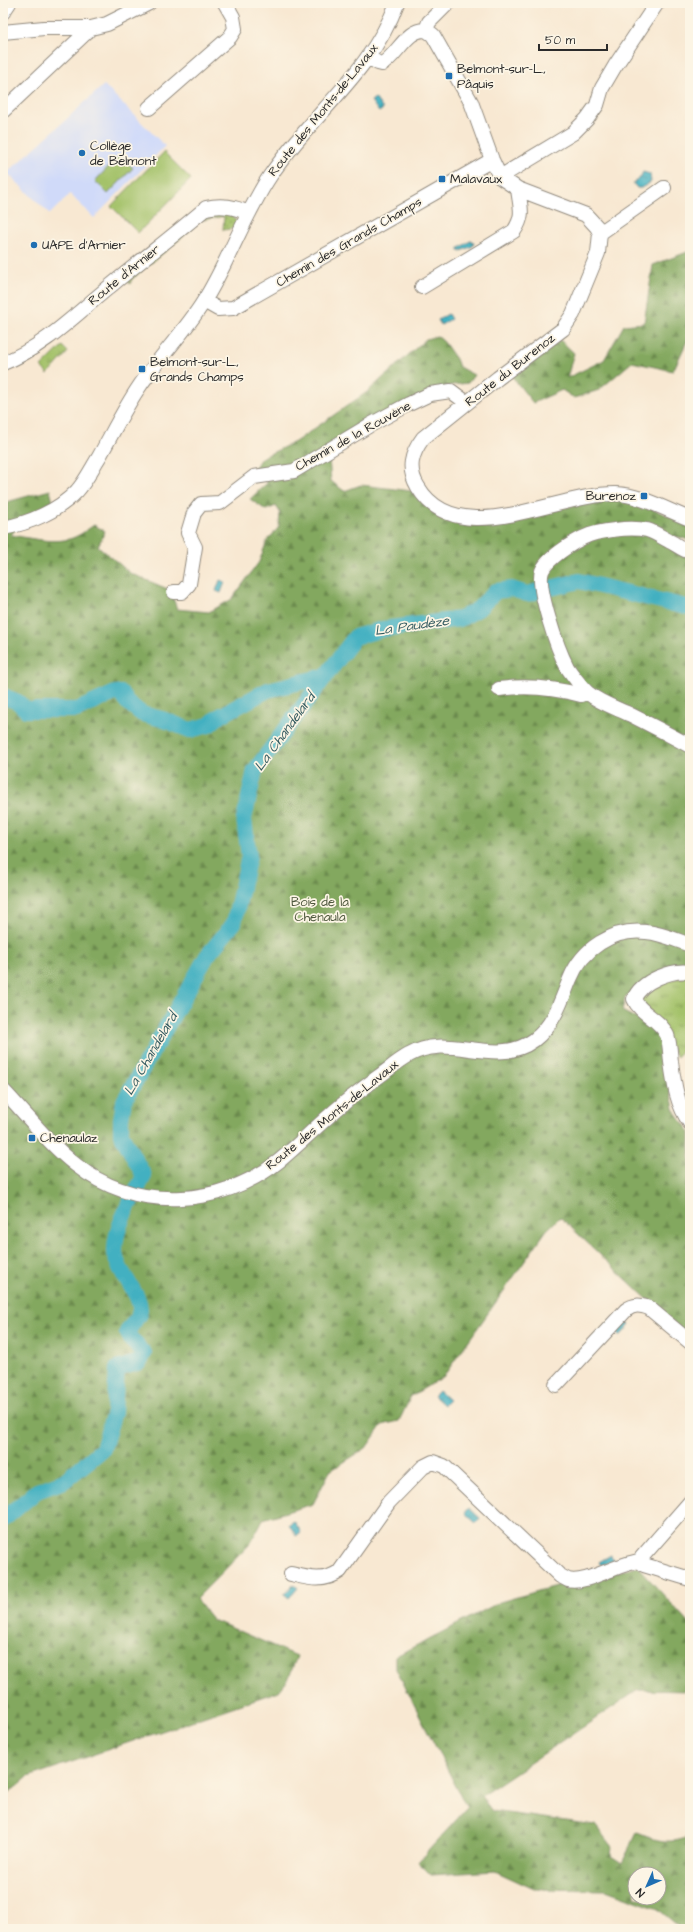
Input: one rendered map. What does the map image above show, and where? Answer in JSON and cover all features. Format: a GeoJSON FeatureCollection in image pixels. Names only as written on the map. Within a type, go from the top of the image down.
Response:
{"type":"FeatureCollection","features":[{"type":"Feature","properties":{"kind":"street"},"geometry":{"type":"LineString","coordinates":[[3,12],[9,3]]}},
{"type":"Feature","properties":{"kind":"street"},"geometry":{"type":"LineString","coordinates":[[3,32],[44,28],[91,28],[107,24],[149,3]]}},
{"type":"Feature","properties":{"kind":"street"},"geometry":{"type":"LineString","coordinates":[[149,108],[230,37],[235,29],[233,17],[225,3]]}},
{"type":"Feature","properties":{"kind":"street","name":"Route des Monts-de-Lavaux"},"geometry":{"type":"LineString","coordinates":[[3,528],[46,514],[64,502],[77,490],[88,475],[140,386],[184,330],[204,301],[224,266],[248,213],[271,175],[288,152],[356,74],[390,20],[397,3]]}},
{"type":"Feature","properties":{"kind":"street"},"geometry":{"type":"LineString","coordinates":[[426,30],[428,22],[448,3]]}},
{"type":"Feature","properties":{"kind":"street"},"geometry":{"type":"LineString","coordinates":[[500,177],[573,133],[587,119],[597,105],[602,88],[615,66],[657,3]]}},
{"type":"Feature","properties":{"kind":"street"},"geometry":{"type":"LineString","coordinates":[[3,110],[91,28]]}},
{"type":"Feature","properties":{"kind":"street"},"geometry":{"type":"LineString","coordinates":[[368,57],[382,64],[414,33],[422,29],[433,35],[471,102],[492,160],[500,177],[518,189],[586,215],[598,227],[600,233],[664,188]]}},
{"type":"Feature","properties":{"kind":"street","name":"Chemin des Grands Champs"},"geometry":{"type":"LineString","coordinates":[[204,301],[218,309],[233,308],[492,160]]}},
{"type":"Feature","properties":{"kind":"street"},"geometry":{"type":"LineString","coordinates":[[422,287],[514,231],[521,221],[522,210],[518,189]]}},
{"type":"Feature","properties":{"kind":"street","name":"Route d'Arnier"},"geometry":{"type":"LineString","coordinates":[[3,363],[15,359],[70,320],[206,208],[216,205],[232,207],[248,213]]}},
{"type":"Feature","properties":{"kind":"street","name":"Route du Burenoz"},"geometry":{"type":"LineString","coordinates":[[600,233],[598,253],[573,314],[563,329],[423,438],[414,450],[412,464],[413,478],[428,501],[440,510],[457,517],[472,519],[489,518],[584,497],[602,494],[618,494],[635,498],[690,519]]}},
{"type":"Feature","properties":{"kind":"street","name":"Chemin de la Rouvène"},"geometry":{"type":"LineString","coordinates":[[174,592],[182,592],[189,584],[195,547],[188,533],[194,513],[200,504],[220,503],[254,476],[294,471],[370,425],[430,394],[451,391],[467,403]]}},
{"type":"Feature","properties":{"kind":"street"},"geometry":{"type":"LineString","coordinates":[[690,552],[685,551],[647,530],[596,533],[585,536],[548,562],[542,572],[544,602],[557,644],[568,668],[586,692],[597,699],[661,729],[690,746]]}},
{"type":"Feature","properties":{"kind":"street"},"geometry":{"type":"LineString","coordinates":[[499,689],[564,690],[582,695],[586,692]]}},
{"type":"Feature","properties":{"kind":"street","name":"Route des Monts-de-Lavaux"},"geometry":{"type":"LineString","coordinates":[[3,1090],[9,1103],[80,1168],[100,1181],[133,1195],[150,1198],[183,1198],[217,1193],[253,1177],[277,1163],[330,1115],[408,1055],[434,1046],[498,1052],[521,1047],[534,1040],[549,1024],[558,1009],[573,972],[581,959],[596,945],[614,936],[634,932],[647,932],[690,945]]}},
{"type":"Feature","properties":{"kind":"street"},"geometry":{"type":"LineString","coordinates":[[690,972],[678,972],[652,981],[636,993],[634,999],[636,1004],[657,1022],[667,1036],[676,1092],[680,1107],[690,1123]]}},
{"type":"Feature","properties":{"kind":"street"},"geometry":{"type":"LineString","coordinates":[[556,1384],[631,1306],[643,1306],[649,1308],[690,1342]]}},
{"type":"Feature","properties":{"kind":"street"},"geometry":{"type":"LineString","coordinates":[[291,1574],[315,1579],[328,1578],[340,1571],[390,1502],[423,1467],[433,1462],[444,1466],[560,1576],[568,1580],[578,1581],[631,1562],[641,1561]]}},
{"type":"Feature","properties":{"kind":"street"},"geometry":{"type":"LineString","coordinates":[[641,1561],[642,1557],[690,1502]]}},
{"type":"Feature","properties":{"kind":"street"},"geometry":{"type":"LineString","coordinates":[[641,1561],[644,1565],[690,1579]]}},
{"type":"Feature","properties":{"kind":"shaded area"},"geometry":{"type":"Polygon","coordinates":[[[104,85],[165,146],[94,218],[70,194],[50,214],[7,173],[104,85]]]}},
{"type":"Feature","properties":{"kind":"green space"},"geometry":{"type":"Polygon","coordinates":[[[164,152],[191,179],[138,233],[111,206],[164,152]]]}},
{"type":"Feature","properties":{"kind":"green space"},"geometry":{"type":"Polygon","coordinates":[[[120,155],[133,168],[108,194],[95,181],[120,155]]]}},
{"type":"Feature","properties":{"kind":"green space"},"geometry":{"type":"Polygon","coordinates":[[[222,211],[232,215],[236,221],[236,228],[223,230],[224,216],[203,220],[207,214],[222,211]]]}},
{"type":"Feature","properties":{"kind":"green space"},"geometry":{"type":"Polygon","coordinates":[[[192,227],[193,228],[132,279],[130,284],[127,280],[192,227]]]}},
{"type":"Feature","properties":{"kind":"green space"},"geometry":{"type":"Polygon","coordinates":[[[690,251],[690,335],[673,371],[632,362],[599,390],[574,398],[562,390],[533,403],[510,374],[560,340],[574,353],[567,378],[604,360],[624,325],[644,323],[653,265],[690,251]]]}},
{"type":"Feature","properties":{"kind":"green space","name":"Bois de la Chenaula"},"geometry":{"type":"Polygon","coordinates":[[[437,336],[444,342],[456,359],[459,367],[474,375],[468,383],[452,385],[402,404],[329,459],[331,481],[344,491],[361,485],[412,491],[427,507],[442,518],[451,522],[470,526],[482,526],[599,500],[623,501],[646,507],[690,524],[690,540],[669,535],[690,558],[690,968],[665,969],[625,997],[622,1011],[652,1027],[663,1039],[667,1077],[675,1112],[690,1132],[690,1337],[662,1313],[560,1217],[546,1231],[443,1377],[411,1396],[399,1421],[382,1425],[366,1448],[330,1471],[313,1504],[263,1519],[250,1544],[196,1599],[213,1620],[297,1656],[288,1680],[279,1691],[28,1777],[3,1798],[3,503],[50,490],[53,502],[25,516],[11,535],[52,541],[75,537],[94,525],[105,531],[98,546],[130,573],[170,590],[177,609],[209,612],[232,599],[259,562],[267,541],[279,527],[280,512],[276,506],[266,510],[250,499],[267,483],[264,470],[253,470],[261,458],[295,442],[367,392],[426,339],[437,336]]]}},
{"type":"Feature","properties":{"kind":"green space"},"geometry":{"type":"Polygon","coordinates":[[[62,346],[68,352],[48,374],[41,367],[62,346]]]}},
{"type":"Feature","properties":{"kind":"green space"},"geometry":{"type":"Polygon","coordinates":[[[690,975],[690,1039],[677,1057],[640,1002],[649,986],[690,975]]]}},
{"type":"Feature","properties":{"kind":"green space"},"geometry":{"type":"Polygon","coordinates":[[[637,1566],[690,1624],[690,1691],[638,1690],[481,1796],[492,1811],[595,1825],[612,1847],[611,1856],[622,1863],[637,1833],[664,1841],[683,1839],[690,1836],[690,1929],[682,1929],[658,1909],[650,1906],[667,1906],[667,1866],[627,1866],[627,1898],[606,1890],[534,1889],[495,1871],[431,1875],[418,1862],[467,1808],[396,1669],[396,1656],[500,1602],[559,1585],[578,1584],[637,1566]]]}},
{"type":"Feature","properties":{"kind":"water"},"geometry":{"type":"Polygon","coordinates":[[[375,98],[383,109],[379,112],[371,101],[375,98]]]}},
{"type":"Feature","properties":{"kind":"water"},"geometry":{"type":"Polygon","coordinates":[[[643,172],[650,174],[651,182],[641,188],[637,188],[633,183],[640,178],[643,172]]]}},
{"type":"Feature","properties":{"kind":"water"},"geometry":{"type":"Polygon","coordinates":[[[472,240],[474,243],[473,246],[461,251],[459,250],[459,248],[472,240]]]}},
{"type":"Feature","properties":{"kind":"water"},"geometry":{"type":"Polygon","coordinates":[[[448,314],[451,319],[441,325],[438,320],[448,314]]]}},
{"type":"Feature","properties":{"kind":"water"},"geometry":{"type":"Polygon","coordinates":[[[220,580],[225,582],[221,593],[216,591],[220,580]]]}},
{"type":"Feature","properties":{"kind":"water"},"geometry":{"type":"Polygon","coordinates":[[[625,1320],[630,1325],[620,1336],[615,1331],[625,1320]]]}},
{"type":"Feature","properties":{"kind":"water"},"geometry":{"type":"Polygon","coordinates":[[[439,1391],[449,1400],[444,1405],[434,1396],[439,1391]]]}},
{"type":"Feature","properties":{"kind":"water"},"geometry":{"type":"Polygon","coordinates":[[[469,1508],[480,1518],[476,1523],[465,1513],[469,1508]]]}},
{"type":"Feature","properties":{"kind":"water"},"geometry":{"type":"Polygon","coordinates":[[[294,1521],[301,1532],[296,1536],[289,1524],[294,1521]]]}},
{"type":"Feature","properties":{"kind":"water"},"geometry":{"type":"Polygon","coordinates":[[[611,1555],[613,1561],[601,1565],[599,1562],[611,1555]]]}},
{"type":"Feature","properties":{"kind":"water"},"geometry":{"type":"Polygon","coordinates":[[[294,1584],[298,1588],[289,1598],[284,1594],[294,1584]]]}},
{"type":"Feature","properties":{"kind":"waterway","name":"La Chandelard"},"geometry":{"type":"LineString","coordinates":[[3,1520],[37,1491],[64,1481],[103,1449],[114,1412],[117,1369],[140,1362],[144,1353],[131,1339],[127,1332],[139,1314],[140,1307],[134,1292],[119,1266],[115,1250],[121,1221],[144,1176],[121,1134],[121,1119],[124,1101],[207,956],[234,923],[249,856],[244,819],[255,770],[355,637],[383,629],[460,619],[478,609],[496,591],[512,589],[527,594],[579,581],[690,608]]}},
{"type":"Feature","properties":{"kind":"waterway","name":"La Paudèze"},"geometry":{"type":"LineString","coordinates":[[3,696],[18,702],[26,710],[77,710],[115,693],[121,693],[127,702],[142,714],[162,719],[190,730],[209,725],[218,717],[268,690],[325,676]]}},
{"type":"Feature","properties":{"kind":"place","name":"Belmont-sur-L., Pâquis"},"geometry":{"type":"Point","coordinates":[449,76]}},
{"type":"Feature","properties":{"kind":"place","name":"Collège de Belmont"},"geometry":{"type":"Point","coordinates":[82,153]}},
{"type":"Feature","properties":{"kind":"place","name":"Malavaux"},"geometry":{"type":"Point","coordinates":[442,179]}},
{"type":"Feature","properties":{"kind":"place","name":"UAPE d'Arnier"},"geometry":{"type":"Point","coordinates":[34,245]}},
{"type":"Feature","properties":{"kind":"place","name":"Belmont-sur-L., Grands Champs"},"geometry":{"type":"Point","coordinates":[142,369]}},
{"type":"Feature","properties":{"kind":"place","name":"Burenoz"},"geometry":{"type":"Point","coordinates":[644,496]}},
{"type":"Feature","properties":{"kind":"place","name":"Chenaulaz"},"geometry":{"type":"Point","coordinates":[32,1138]}}]}
